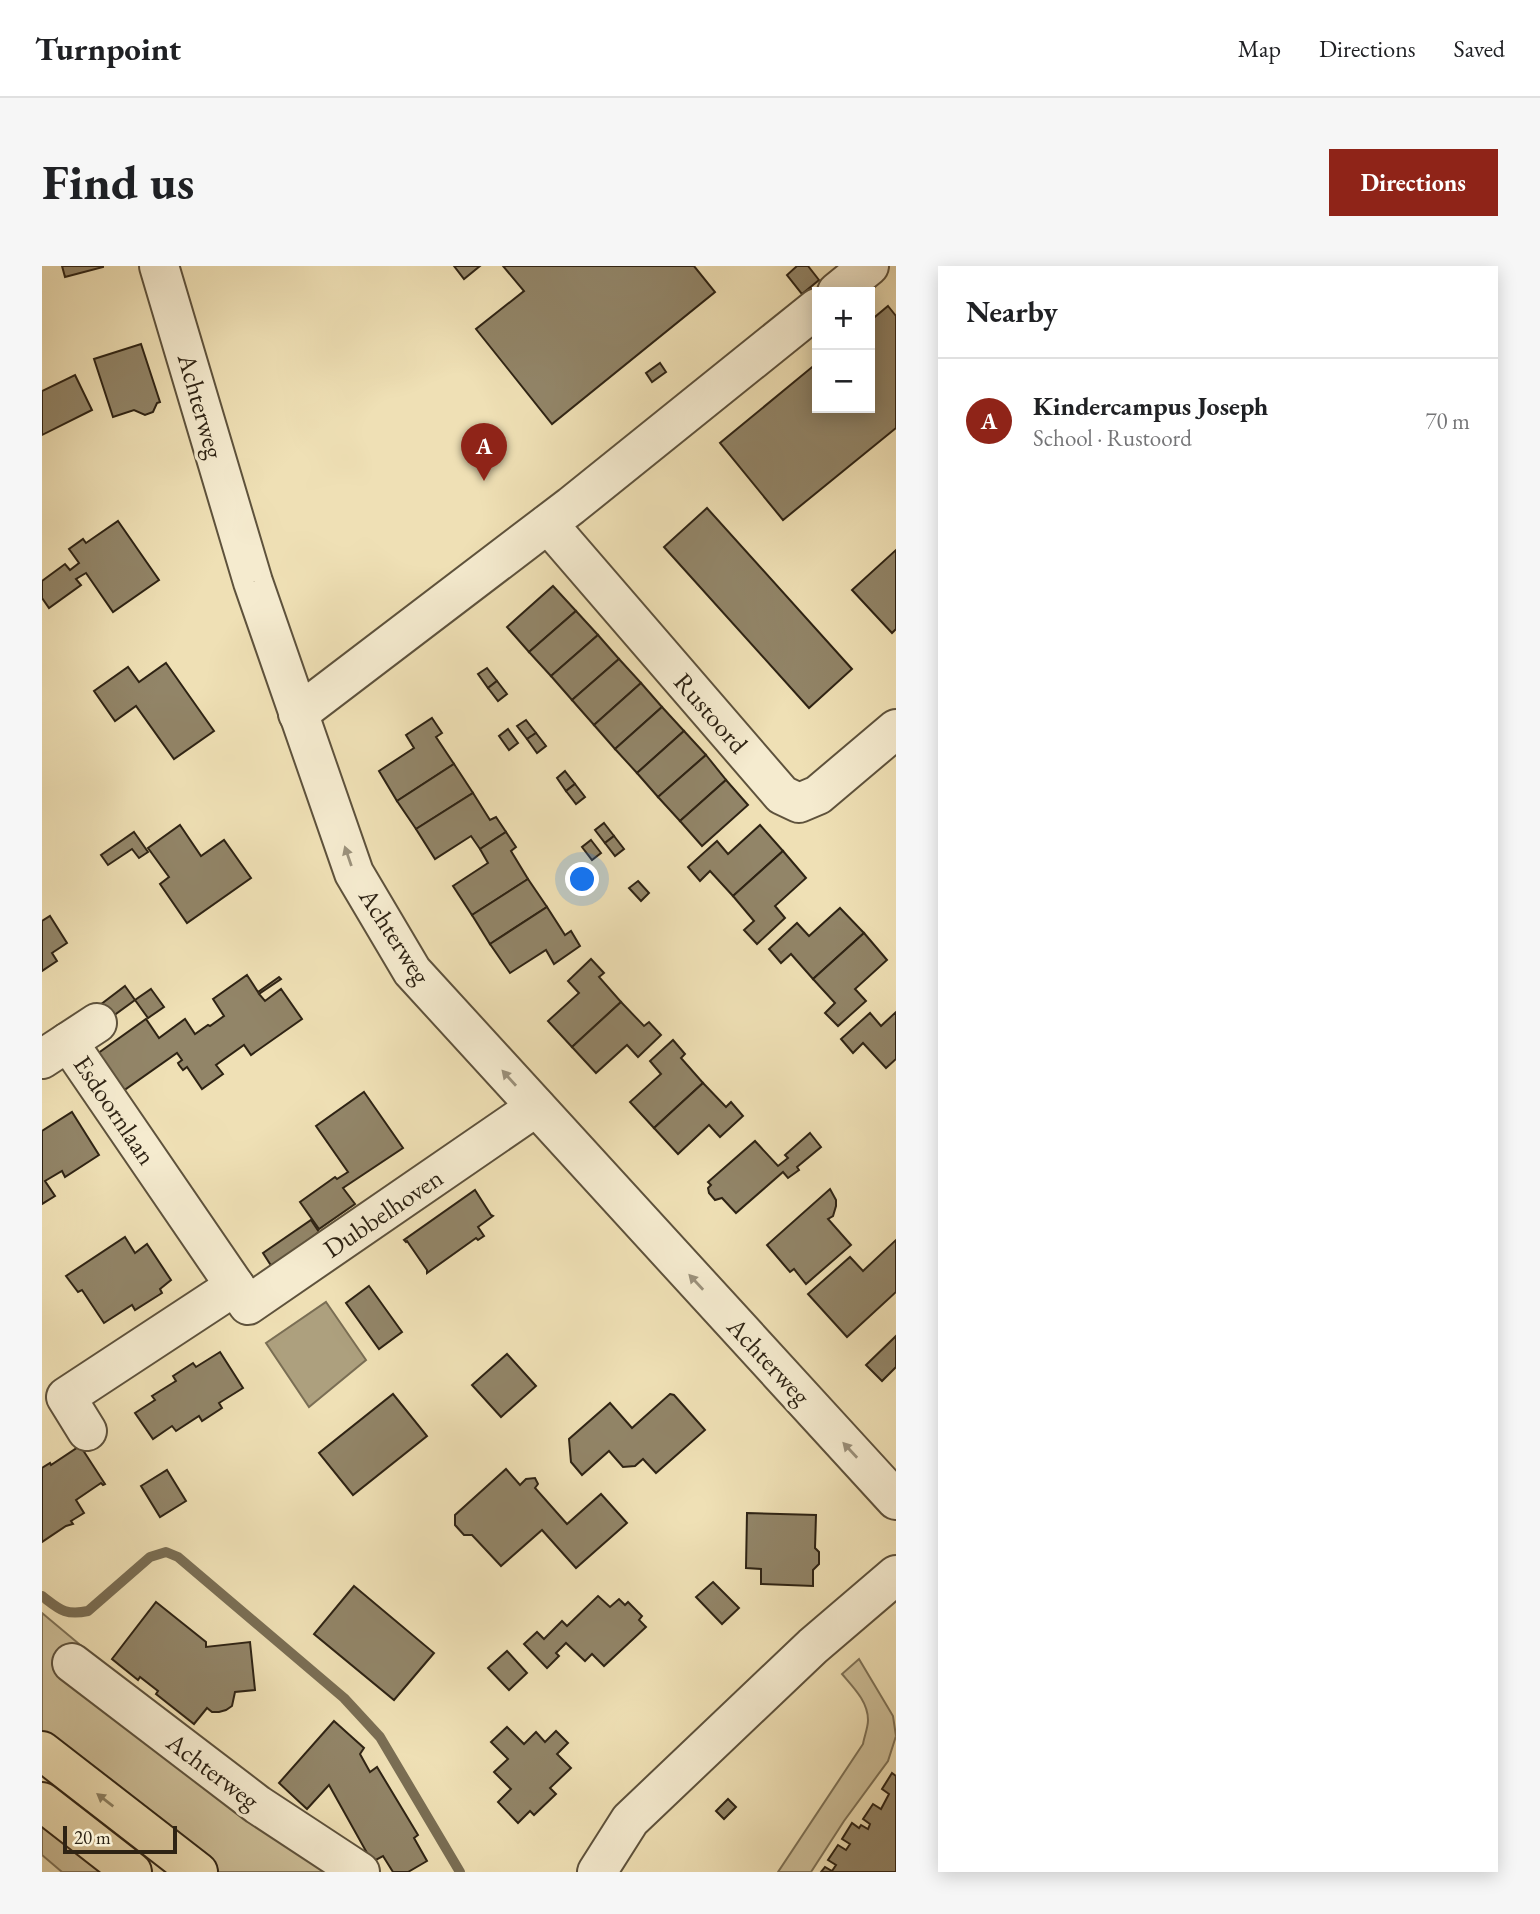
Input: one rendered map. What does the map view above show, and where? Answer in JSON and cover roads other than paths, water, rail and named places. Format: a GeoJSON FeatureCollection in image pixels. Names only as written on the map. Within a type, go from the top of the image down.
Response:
{"type":"FeatureCollection","features":[{"type":"Feature","properties":{"kind":"main road"},"geometry":{"type":"LineString","coordinates":[[42,1751],[198,1872]]}},
{"type":"Feature","properties":{"kind":"main road"},"geometry":{"type":"LineString","coordinates":[[42,1802],[132,1872]]}},
{"type":"Feature","properties":{"kind":"street","name":"Achterweg"},"geometry":{"type":"LineString","coordinates":[[159,266],[253,582],[354,873],[412,971],[896,1500]]}},
{"type":"Feature","properties":{"kind":"street"},"geometry":{"type":"LineString","coordinates":[[842,287],[869,266]]}},
{"type":"Feature","properties":{"kind":"street"},"geometry":{"type":"LineString","coordinates":[[298,714],[548,524],[812,312]]}},
{"type":"Feature","properties":{"kind":"street","name":"Rustoord"},"geometry":{"type":"LineString","coordinates":[[548,524],[782,795],[799,803],[818,795],[896,729]]}},
{"type":"Feature","properties":{"kind":"street","name":"Esdoornlaan"},"geometry":{"type":"LineString","coordinates":[[69,1041],[160,1178]]}},
{"type":"Feature","properties":{"kind":"street","name":"Dubbelhoven"},"geometry":{"type":"LineString","coordinates":[[160,1178],[248,1305],[536,1107]]}},
{"type":"Feature","properties":{"kind":"street"},"geometry":{"type":"LineString","coordinates":[[88,1431],[66,1397],[235,1286]]}},
{"type":"Feature","properties":{"kind":"street"},"geometry":{"type":"LineString","coordinates":[[597,1872],[630,1820],[813,1646],[896,1575]]}},
{"type":"Feature","properties":{"kind":"street","name":"Achterweg"},"geometry":{"type":"LineString","coordinates":[[72,1663],[258,1805],[360,1872]]}},
{"type":"Feature","properties":{"kind":"waterway"},"geometry":{"type":"LineString","coordinates":[[42,1596],[63,1610],[74,1613],[88,1611],[150,1557],[166,1552],[178,1557],[344,1698],[380,1737],[460,1872]]}},
{"type":"Feature","properties":{"kind":"place","name":"Kindercampus Joseph"},"geometry":{"type":"Point","coordinates":[484,481]}}]}
